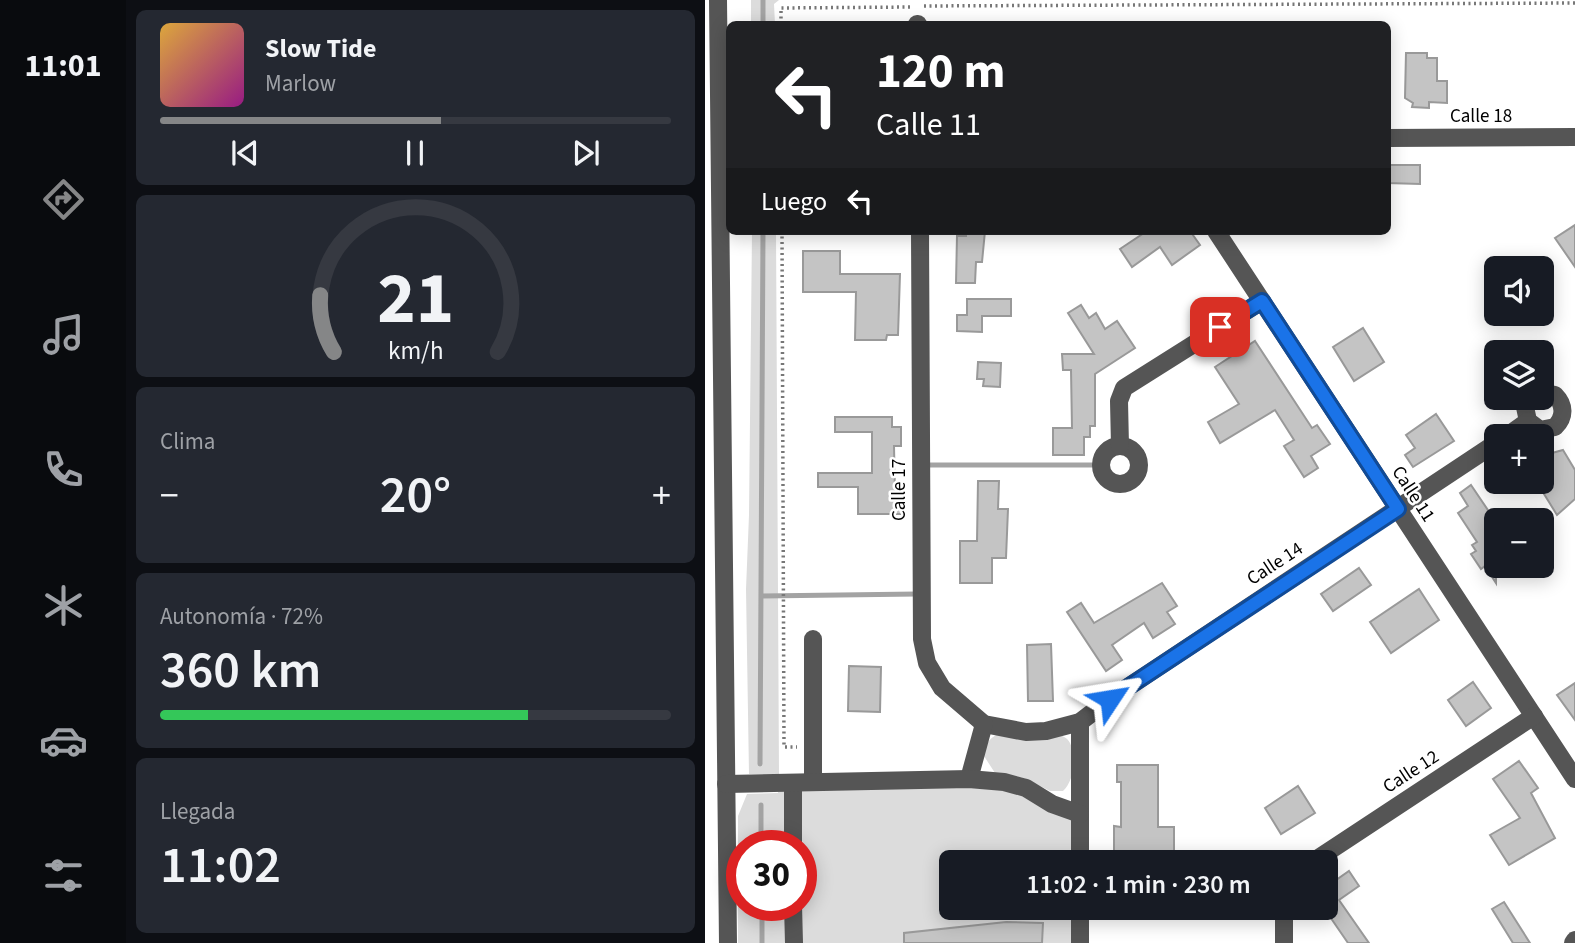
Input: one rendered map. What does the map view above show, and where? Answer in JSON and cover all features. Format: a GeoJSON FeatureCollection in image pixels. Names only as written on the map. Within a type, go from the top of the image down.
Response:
{"type":"FeatureCollection","features":[{"type":"Feature","properties":{"kind":"street"},"geometry":{"type":"LineString","coordinates":[[718,0],[728,943]]}},
{"type":"Feature","properties":{"kind":"street","name":"Calle 18"},"geometry":{"type":"LineString","coordinates":[[1391,138],[1575,137]]}},
{"type":"Feature","properties":{"kind":"street","name":"Calle 17"},"geometry":{"type":"LineString","coordinates":[[921,235],[922,639],[927,663],[942,688],[984,724],[1026,732],[1046,731],[1079,722]]}},
{"type":"Feature","properties":{"kind":"street","name":"Calle 11"},"geometry":{"type":"LineString","coordinates":[[1219,235],[1575,779]]}},
{"type":"Feature","properties":{"kind":"street"},"geometry":{"type":"LineString","coordinates":[[1120,446],[1119,401],[1124,388],[1262,301]]}},
{"type":"Feature","properties":{"kind":"street"},"geometry":{"type":"LineString","coordinates":[[1526,410],[1528,421],[1540,430],[1548,430],[1560,422],[1563,415],[1560,400],[1554,395]]}},
{"type":"Feature","properties":{"kind":"street"},"geometry":{"type":"LineString","coordinates":[[1524,424],[1528,421]]}},
{"type":"Feature","properties":{"kind":"street","name":"Calle 14"},"geometry":{"type":"LineString","coordinates":[[1079,722],[1484,451]]}},
{"type":"Feature","properties":{"kind":"street"},"geometry":{"type":"LineString","coordinates":[[813,639],[813,782]]}},
{"type":"Feature","properties":{"kind":"street","name":"Calle 12"},"geometry":{"type":"LineString","coordinates":[[1331,850],[1534,716]]}},
{"type":"Feature","properties":{"kind":"street"},"geometry":{"type":"LineString","coordinates":[[1079,722],[1080,850]]}},
{"type":"Feature","properties":{"kind":"street"},"geometry":{"type":"LineString","coordinates":[[969,779],[984,724]]}},
{"type":"Feature","properties":{"kind":"street"},"geometry":{"type":"LineString","coordinates":[[726,784],[969,779],[1004,782],[1026,788],[1052,804],[1080,814]]}},
{"type":"Feature","properties":{"kind":"street"},"geometry":{"type":"LineString","coordinates":[[793,783],[793,830]]}},
{"type":"Feature","properties":{"kind":"street"},"geometry":{"type":"LineString","coordinates":[[1080,920],[1080,943]]}},
{"type":"Feature","properties":{"kind":"street"},"geometry":{"type":"LineString","coordinates":[[1284,920],[1284,943]]}},
{"type":"Feature","properties":{"kind":"street"},"geometry":{"type":"LineString","coordinates":[[793,921],[794,943]]}},
{"type":"Feature","properties":{"kind":"path"},"geometry":{"type":"LineString","coordinates":[[781,21],[781,8],[1575,3]]}},
{"type":"Feature","properties":{"kind":"path"},"geometry":{"type":"LineString","coordinates":[[782,235],[784,747],[813,747]]}},
{"type":"Feature","properties":{"kind":"shaded area"},"geometry":{"type":"Polygon","coordinates":[[[751,0],[779,0],[774,4],[775,21],[751,21],[751,0]]]}},
{"type":"Feature","properties":{"kind":"shaded area"},"geometry":{"type":"Polygon","coordinates":[[[752,235],[776,235],[779,775],[749,774],[746,589],[752,235]]]}},
{"type":"Feature","properties":{"kind":"shaded area"},"geometry":{"type":"Polygon","coordinates":[[[1056,733],[1069,741],[1074,762],[1072,775],[1063,791],[1050,791],[1024,778],[995,773],[984,756],[988,743],[998,734],[1056,733]]]}},
{"type":"Feature","properties":{"kind":"shaded area"},"geometry":{"type":"Polygon","coordinates":[[[969,779],[1080,814],[1080,850],[939,850],[939,920],[1080,920],[1080,943],[738,943],[738,921],[817,921],[817,830],[738,830],[738,816],[747,794],[778,793],[778,783],[969,779]]]}},
{"type":"Feature","properties":{"kind":"building"},"geometry":{"type":"Polygon","coordinates":[[[1406,53],[1427,53],[1427,58],[1437,58],[1437,81],[1447,81],[1447,103],[1429,102],[1429,108],[1412,107],[1413,103],[1405,98],[1406,53]]]}},
{"type":"Feature","properties":{"kind":"building"},"geometry":{"type":"Polygon","coordinates":[[[1391,165],[1420,165],[1420,184],[1391,183],[1391,165]]]}},
{"type":"Feature","properties":{"kind":"building"},"geometry":{"type":"Polygon","coordinates":[[[1575,225],[1575,267],[1555,238],[1575,225]]]}},
{"type":"Feature","properties":{"kind":"building"},"geometry":{"type":"Polygon","coordinates":[[[985,235],[982,262],[976,262],[975,283],[956,283],[957,236],[985,235]]]}},
{"type":"Feature","properties":{"kind":"building"},"geometry":{"type":"Polygon","coordinates":[[[1141,235],[1193,235],[1200,245],[1172,265],[1160,247],[1132,267],[1120,249],[1141,235]]]}},
{"type":"Feature","properties":{"kind":"building"},"geometry":{"type":"Polygon","coordinates":[[[803,251],[840,251],[840,274],[900,274],[898,335],[887,335],[886,340],[855,340],[856,292],[803,292],[803,251]]]}},
{"type":"Feature","properties":{"kind":"building"},"geometry":{"type":"Polygon","coordinates":[[[967,299],[1011,299],[1011,316],[982,316],[982,332],[957,331],[957,315],[967,315],[967,299]]]}},
{"type":"Feature","properties":{"kind":"building"},"geometry":{"type":"Polygon","coordinates":[[[1081,305],[1089,318],[1096,313],[1105,329],[1117,321],[1135,348],[1095,374],[1095,426],[1090,426],[1090,437],[1084,437],[1084,455],[1053,455],[1053,428],[1072,428],[1071,370],[1063,370],[1062,354],[1094,354],[1068,313],[1081,305]]]}},
{"type":"Feature","properties":{"kind":"building"},"geometry":{"type":"Polygon","coordinates":[[[1363,328],[1384,362],[1354,381],[1333,347],[1363,328]]]}},
{"type":"Feature","properties":{"kind":"building"},"geometry":{"type":"Polygon","coordinates":[[[1255,341],[1312,428],[1317,425],[1330,444],[1311,456],[1318,468],[1304,477],[1284,446],[1294,440],[1275,410],[1220,443],[1208,422],[1239,404],[1215,367],[1255,341]]]}},
{"type":"Feature","properties":{"kind":"building"},"geometry":{"type":"Polygon","coordinates":[[[978,362],[1001,363],[1000,387],[983,386],[984,379],[977,379],[978,362]]]}},
{"type":"Feature","properties":{"kind":"building"},"geometry":{"type":"Polygon","coordinates":[[[1436,414],[1454,441],[1413,467],[1405,455],[1415,448],[1406,435],[1436,414]]]}},
{"type":"Feature","properties":{"kind":"building"},"geometry":{"type":"Polygon","coordinates":[[[835,417],[892,417],[892,427],[901,427],[901,446],[894,446],[895,494],[904,494],[904,514],[858,514],[858,487],[818,487],[818,473],[872,473],[872,432],[835,432],[835,417]]]}},
{"type":"Feature","properties":{"kind":"building"},"geometry":{"type":"Polygon","coordinates":[[[1563,450],[1575,470],[1575,499],[1557,515],[1544,494],[1554,494],[1554,452],[1563,450]]]}},
{"type":"Feature","properties":{"kind":"building"},"geometry":{"type":"Polygon","coordinates":[[[978,481],[999,481],[998,509],[1008,509],[1006,558],[992,558],[992,583],[960,583],[960,541],[977,541],[978,481]]]}},
{"type":"Feature","properties":{"kind":"building"},"geometry":{"type":"Polygon","coordinates":[[[1471,485],[1487,508],[1484,508],[1484,567],[1481,569],[1471,554],[1476,551],[1472,545],[1477,542],[1458,513],[1468,506],[1460,493],[1471,485]]]}},
{"type":"Feature","properties":{"kind":"building"},"geometry":{"type":"Polygon","coordinates":[[[1359,568],[1371,585],[1333,611],[1321,594],[1359,568]]]}},
{"type":"Feature","properties":{"kind":"building"},"geometry":{"type":"Polygon","coordinates":[[[1162,583],[1177,606],[1167,612],[1175,624],[1153,638],[1144,623],[1112,645],[1122,660],[1106,671],[1067,612],[1081,603],[1094,623],[1162,583]]]}},
{"type":"Feature","properties":{"kind":"building"},"geometry":{"type":"Polygon","coordinates":[[[1419,589],[1439,620],[1391,653],[1370,622],[1419,589]]]}},
{"type":"Feature","properties":{"kind":"building"},"geometry":{"type":"Polygon","coordinates":[[[1051,644],[1053,701],[1028,701],[1027,645],[1051,644]]]}},
{"type":"Feature","properties":{"kind":"building"},"geometry":{"type":"Polygon","coordinates":[[[849,666],[881,667],[880,712],[848,711],[849,666]]]}},
{"type":"Feature","properties":{"kind":"building"},"geometry":{"type":"Polygon","coordinates":[[[1473,682],[1491,708],[1466,726],[1448,700],[1473,682]]]}},
{"type":"Feature","properties":{"kind":"building"},"geometry":{"type":"Polygon","coordinates":[[[1575,683],[1575,720],[1557,695],[1575,683]]]}},
{"type":"Feature","properties":{"kind":"building"},"geometry":{"type":"Polygon","coordinates":[[[1519,761],[1538,788],[1531,793],[1555,838],[1509,865],[1490,835],[1520,818],[1493,779],[1519,761]]]}},
{"type":"Feature","properties":{"kind":"building"},"geometry":{"type":"Polygon","coordinates":[[[1117,765],[1158,765],[1158,827],[1174,827],[1174,850],[1114,850],[1114,826],[1121,827],[1121,782],[1117,782],[1117,765]]]}},
{"type":"Feature","properties":{"kind":"building"},"geometry":{"type":"Polygon","coordinates":[[[1298,786],[1315,813],[1281,834],[1265,808],[1298,786]]]}},
{"type":"Feature","properties":{"kind":"building"},"geometry":{"type":"Polygon","coordinates":[[[1349,871],[1359,886],[1339,900],[1369,943],[1348,943],[1332,920],[1338,920],[1338,879],[1349,871]]]}},
{"type":"Feature","properties":{"kind":"building"},"geometry":{"type":"Polygon","coordinates":[[[1504,902],[1530,943],[1513,943],[1492,909],[1504,902]]]}},
{"type":"Feature","properties":{"kind":"building"},"geometry":{"type":"Polygon","coordinates":[[[1006,922],[1043,923],[1042,943],[904,943],[904,933],[1006,922]]]}},
{"type":"Feature","properties":{"kind":"waterway"},"geometry":{"type":"LineString","coordinates":[[763,0],[763,21]]}},
{"type":"Feature","properties":{"kind":"waterway"},"geometry":{"type":"LineString","coordinates":[[760,764],[763,235]]}},
{"type":"Feature","properties":{"kind":"waterway"},"geometry":{"type":"LineString","coordinates":[[924,465],[1096,465]]}},
{"type":"Feature","properties":{"kind":"waterway"},"geometry":{"type":"LineString","coordinates":[[762,596],[917,594]]}},
{"type":"Feature","properties":{"kind":"waterway"},"geometry":{"type":"LineString","coordinates":[[761,805],[761,830]]}},
{"type":"Feature","properties":{"kind":"waterway"},"geometry":{"type":"LineString","coordinates":[[762,921],[762,943]]}},
{"type":"Feature","properties":{"kind":"route"},"geometry":{"type":"LineString","coordinates":[[1110,699],[1398,509],[1262,301],[1220,327]]}}]}
